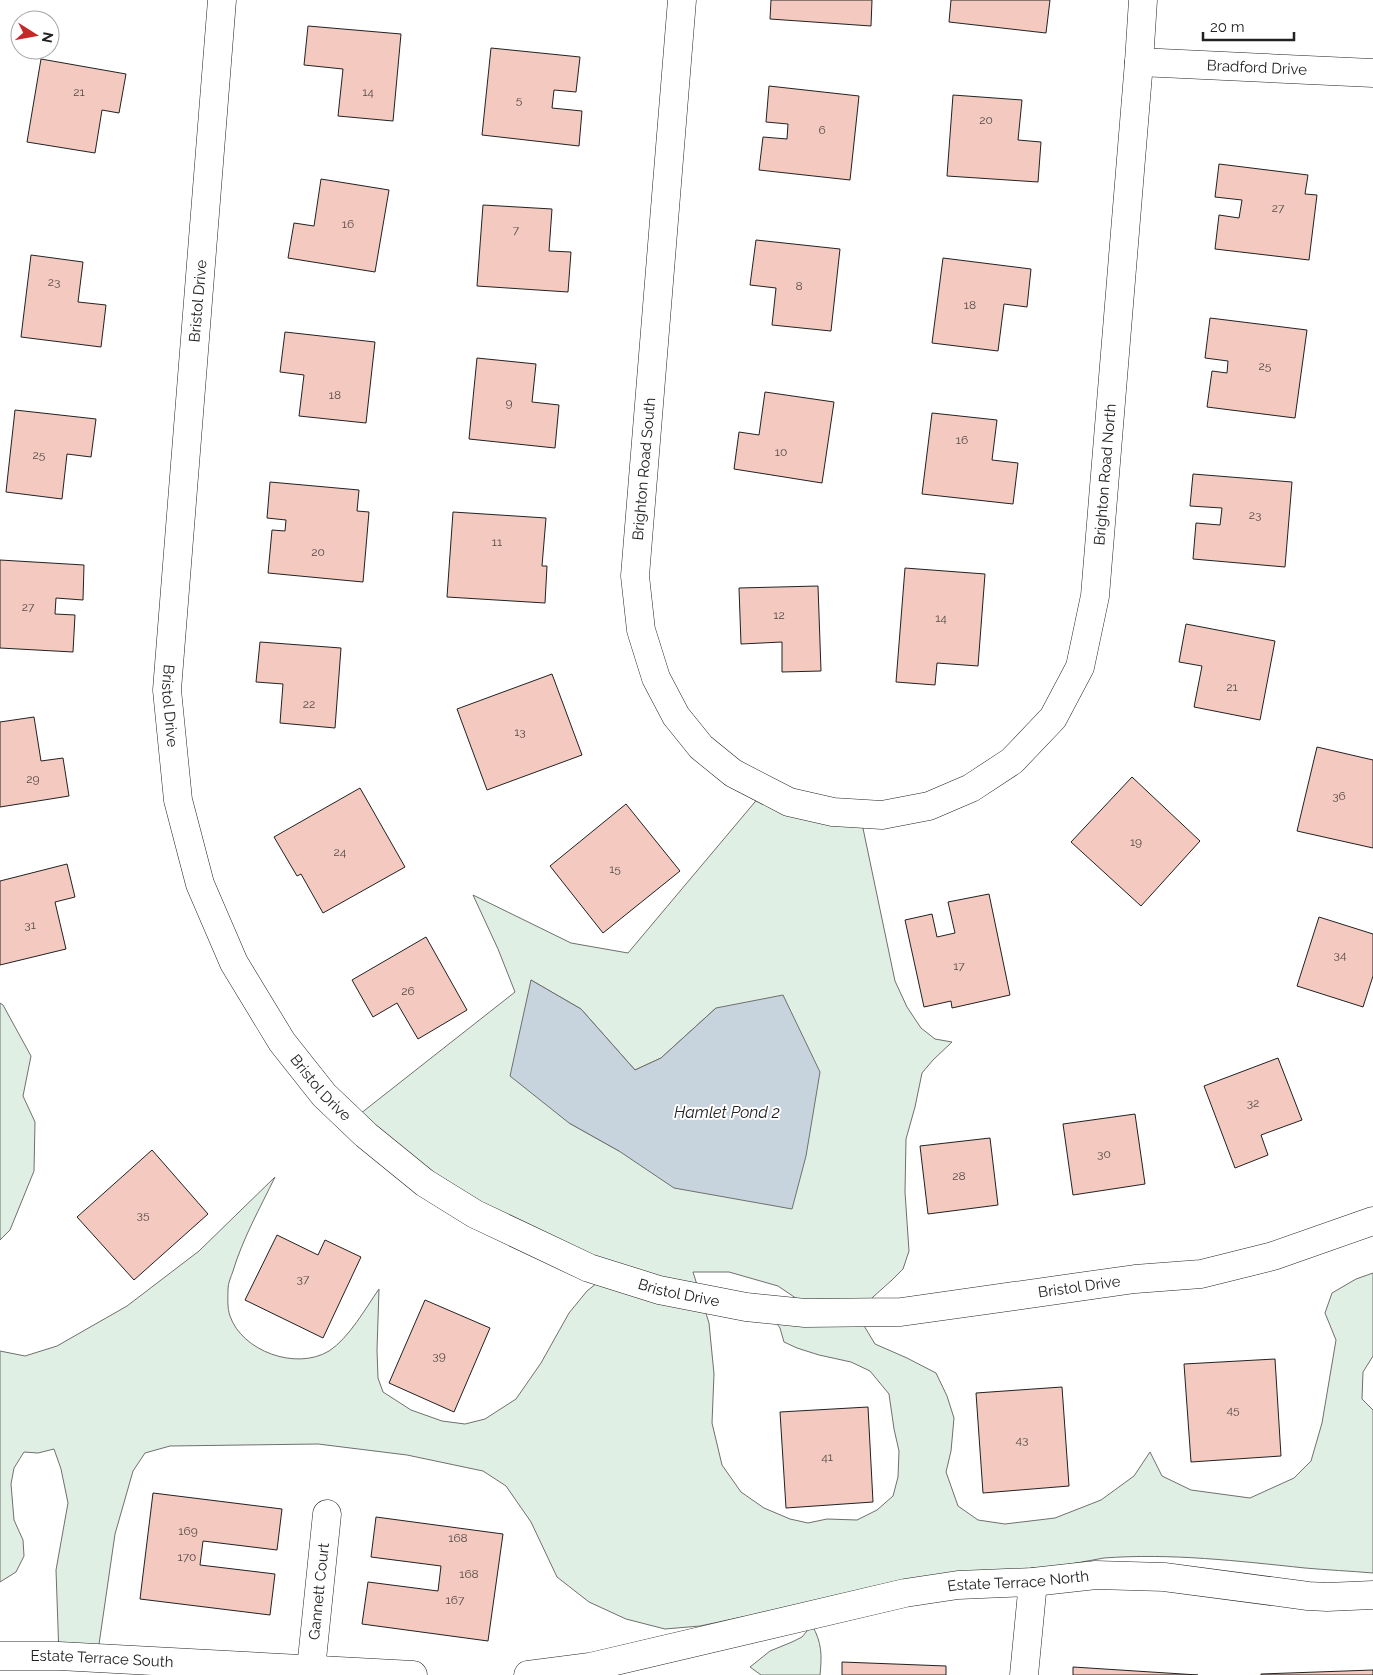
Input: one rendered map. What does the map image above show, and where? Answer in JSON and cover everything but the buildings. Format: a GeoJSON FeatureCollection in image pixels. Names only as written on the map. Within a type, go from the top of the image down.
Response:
{"type":"FeatureCollection","features":[{"type":"Feature","properties":{"kind":"street","name":"Bristol Drive"},"geometry":{"type":"LineString","coordinates":[[222,0],[167,690],[178,800],[200,884],[234,963],[282,1042],[324,1095],[366,1135],[425,1182],[475,1214],[589,1268],[659,1290],[746,1307],[805,1313],[901,1312],[1135,1279],[1201,1274],[1273,1256],[1373,1221]]}},
{"type":"Feature","properties":{"kind":"street","name":"Brighton Road South"},"geometry":{"type":"LineString","coordinates":[[682,0],[636,576],[641,630],[656,678],[676,716],[701,747],[733,773],[789,802],[833,812],[860,814]]}},
{"type":"Feature","properties":{"kind":"street","name":"Brighton Road North"},"geometry":{"type":"LineString","coordinates":[[860,814],[882,815],[929,806],[971,788],[1012,761],[1053,718],[1080,667],[1096,596],[1143,0]]}},
{"type":"Feature","properties":{"kind":"street","name":"Bradford Drive"},"geometry":{"type":"LineString","coordinates":[[1139,62],[1373,73]]}},
{"type":"Feature","properties":{"kind":"street","name":"Gannett Court"},"geometry":{"type":"LineString","coordinates":[[311,1669],[327,1514]]}},
{"type":"Feature","properties":{"kind":"street","name":"Estate Terrace North"},"geometry":{"type":"LineString","coordinates":[[528,1675],[590,1667],[905,1593],[958,1585],[1032,1582],[1096,1575],[1154,1577],[1308,1596],[1373,1595]]}},
{"type":"Feature","properties":{"kind":"street"},"geometry":{"type":"LineString","coordinates":[[1024,1675],[1032,1582]]}},
{"type":"Feature","properties":{"kind":"street","name":"Estate Terrace South"},"geometry":{"type":"LineString","coordinates":[[0,1656],[59,1656],[413,1675]]}},
{"type":"Feature","properties":{"kind":"green space"},"geometry":{"type":"Polygon","coordinates":[[[765,790],[860,814],[895,981],[907,1007],[921,1028],[935,1039],[952,1042],[922,1073],[906,1139],[905,1192],[909,1251],[903,1269],[873,1297],[860,1319],[875,1344],[936,1373],[947,1396],[954,1418],[951,1451],[946,1472],[958,1506],[978,1520],[1005,1524],[1055,1518],[1101,1500],[1134,1476],[1150,1452],[1162,1476],[1191,1490],[1250,1498],[1294,1478],[1311,1461],[1322,1423],[1336,1340],[1325,1313],[1332,1293],[1356,1279],[1373,1273],[1373,1356],[1363,1372],[1362,1399],[1373,1410],[1373,1573],[1204,1558],[1154,1556],[1104,1558],[793,1614],[742,1617],[700,1626],[665,1629],[626,1619],[589,1602],[557,1577],[531,1522],[506,1486],[483,1471],[407,1455],[318,1444],[170,1446],[145,1453],[133,1471],[115,1534],[97,1658],[59,1656],[56,1570],[68,1503],[61,1469],[54,1449],[38,1453],[24,1452],[14,1468],[11,1484],[14,1520],[23,1540],[24,1556],[16,1572],[0,1582],[0,1351],[25,1356],[57,1346],[127,1306],[199,1251],[275,1177],[247,1235],[229,1282],[228,1310],[236,1328],[258,1348],[272,1354],[286,1358],[316,1357],[329,1351],[343,1339],[379,1289],[378,1378],[383,1392],[411,1410],[442,1421],[465,1424],[485,1419],[516,1399],[541,1363],[569,1313],[587,1291],[602,1279],[351,1121],[515,992],[473,895],[571,943],[628,953],[765,790]],[[531,980],[569,1123],[619,1151],[716,1008],[661,1058],[635,1070],[581,1009],[531,980]],[[693,1272],[709,1323],[714,1374],[712,1423],[722,1465],[741,1492],[764,1508],[790,1519],[808,1523],[827,1519],[857,1520],[877,1510],[893,1496],[898,1477],[899,1451],[889,1394],[870,1371],[851,1362],[819,1355],[784,1342],[780,1328],[773,1318],[800,1301],[778,1286],[729,1272],[693,1272]]]}},
{"type":"Feature","properties":{"kind":"green space"},"geometry":{"type":"Polygon","coordinates":[[[0,1003],[3,1005],[31,1056],[23,1096],[35,1122],[34,1171],[10,1230],[0,1240],[0,1003]]]}},
{"type":"Feature","properties":{"kind":"green space"},"geometry":{"type":"Polygon","coordinates":[[[812,1625],[821,1649],[820,1675],[761,1675],[750,1667],[770,1651],[802,1637],[812,1625]]]}},
{"type":"Feature","properties":{"kind":"water","name":"Hamlet Pond 2"},"geometry":{"type":"Polygon","coordinates":[[[531,980],[581,1009],[635,1070],[661,1058],[716,1008],[783,995],[820,1072],[806,1156],[792,1209],[674,1188],[619,1151],[569,1123],[510,1076],[531,980]]]}}]}
